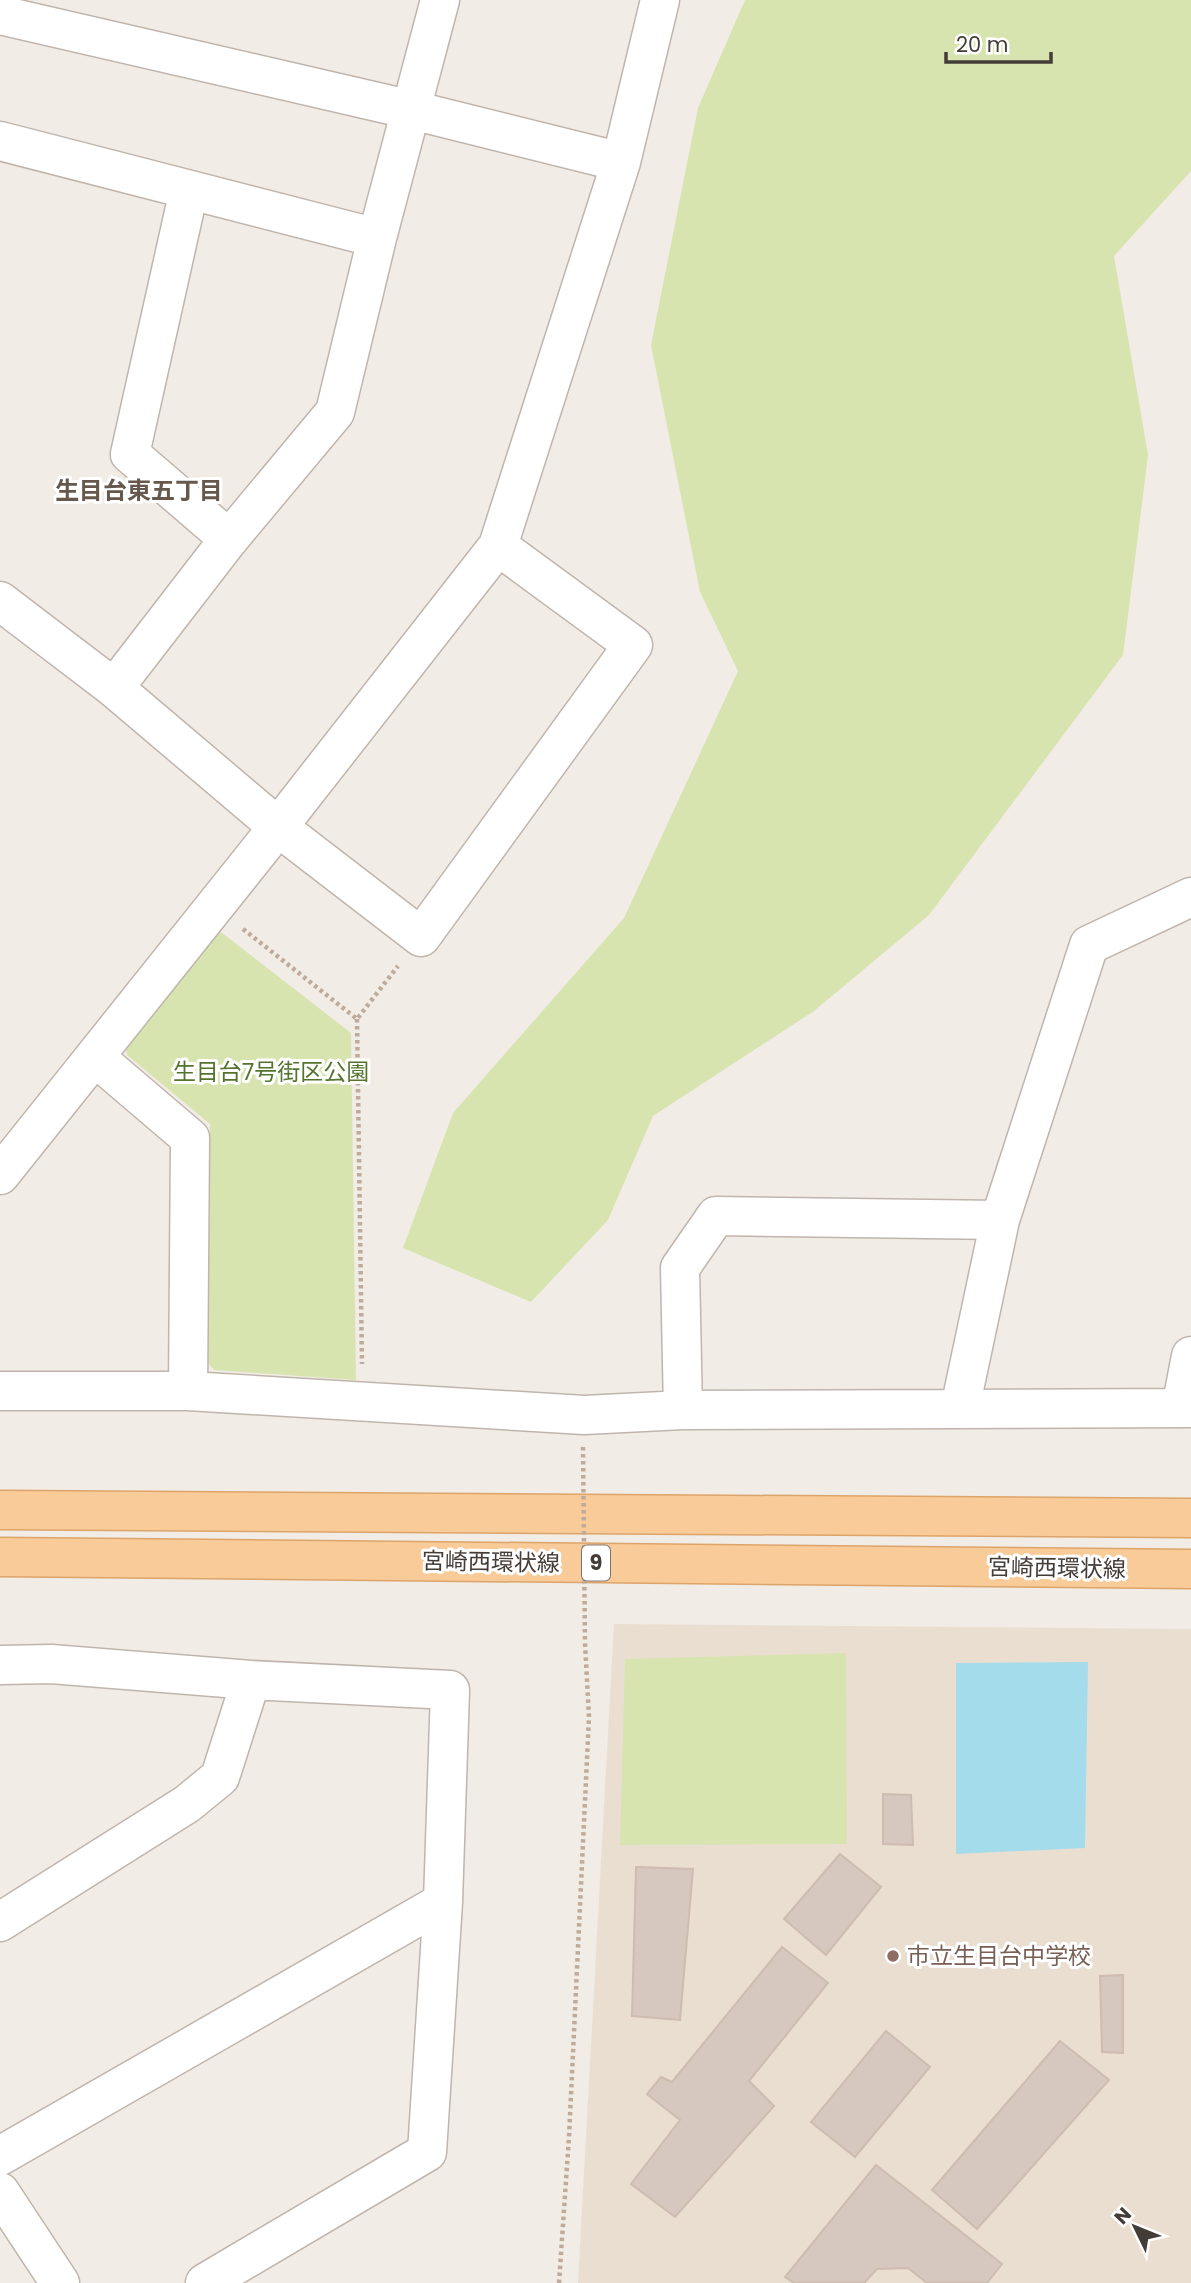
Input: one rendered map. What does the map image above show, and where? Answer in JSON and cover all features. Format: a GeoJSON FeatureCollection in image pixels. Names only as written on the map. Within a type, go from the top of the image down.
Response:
{"type":"FeatureCollection","features":[{"type":"Feature","properties":{"kind":"main road","name":"宮崎西環状線"},"geometry":{"type":"LineString","coordinates":[[0,1510],[1191,1518]]}},
{"type":"Feature","properties":{"kind":"main road","name":"宮崎西環状線"},"geometry":{"type":"LineString","coordinates":[[0,1558],[1191,1569]]}},
{"type":"Feature","properties":{"kind":"street"},"geometry":{"type":"LineString","coordinates":[[114,688],[229,539],[335,412],[440,0]]}},
{"type":"Feature","properties":{"kind":"street"},"geometry":{"type":"LineString","coordinates":[[0,1175],[215,907],[498,546],[621,162],[660,0]]}},
{"type":"Feature","properties":{"kind":"street"},"geometry":{"type":"LineString","coordinates":[[0,15],[412,110],[621,162]]}},
{"type":"Feature","properties":{"kind":"street"},"geometry":{"type":"LineString","coordinates":[[0,141],[377,239]]}},
{"type":"Feature","properties":{"kind":"street"},"geometry":{"type":"LineString","coordinates":[[189,190],[130,454],[229,539]]}},
{"type":"Feature","properties":{"kind":"street"},"geometry":{"type":"LineString","coordinates":[[0,601],[114,688],[278,827],[421,937],[633,645],[498,546]]}},
{"type":"Feature","properties":{"kind":"street"},"geometry":{"type":"LineString","coordinates":[[960,1408],[1000,1220],[1088,945],[1191,897]]}},
{"type":"Feature","properties":{"kind":"street"},"geometry":{"type":"LineString","coordinates":[[95,1056],[190,1138],[188,1391]]}},
{"type":"Feature","properties":{"kind":"street"},"geometry":{"type":"LineString","coordinates":[[683,1410],[680,1268],[716,1216],[1000,1220]]}},
{"type":"Feature","properties":{"kind":"street"},"geometry":{"type":"LineString","coordinates":[[0,1391],[188,1391],[584,1415],[683,1410],[1186,1408],[1191,1356]]}},
{"type":"Feature","properties":{"kind":"street"},"geometry":{"type":"LineString","coordinates":[[0,1665],[51,1664],[251,1680],[450,1690],[443,1902],[427,2152],[205,2283]]}},
{"type":"Feature","properties":{"kind":"street"},"geometry":{"type":"LineString","coordinates":[[0,1922],[187,1804],[220,1777],[251,1680]]}},
{"type":"Feature","properties":{"kind":"street"},"geometry":{"type":"LineString","coordinates":[[0,2156],[443,1902]]}},
{"type":"Feature","properties":{"kind":"street"},"geometry":{"type":"LineString","coordinates":[[0,2192],[60,2283]]}},
{"type":"Feature","properties":{"kind":"path"},"geometry":{"type":"LineString","coordinates":[[215,907],[357,1018]]}},
{"type":"Feature","properties":{"kind":"path"},"geometry":{"type":"LineString","coordinates":[[362,1366],[357,1018],[421,937]]}},
{"type":"Feature","properties":{"kind":"path"},"geometry":{"type":"LineString","coordinates":[[559,2283],[569,2137],[589,1717],[585,1643],[583,1447]]}},
{"type":"Feature","properties":{"kind":"shaded area","name":"市立生目台中学校"},"geometry":{"type":"Polygon","coordinates":[[[614,1624],[1191,1629],[1191,2283],[578,2283],[614,1624]]]}},
{"type":"Feature","properties":{"kind":"green space"},"geometry":{"type":"Polygon","coordinates":[[[745,0],[1191,0],[1191,171],[1114,256],[1148,455],[1123,655],[929,915],[814,1011],[653,1116],[608,1220],[531,1302],[403,1248],[453,1113],[624,918],[738,671],[700,592],[651,345],[698,108],[745,0]]]}},
{"type":"Feature","properties":{"kind":"green space","name":"生目台7号街区公園"},"geometry":{"type":"Polygon","coordinates":[[[217,929],[351,1033],[356,1380],[214,1370],[204,1358],[210,1124],[127,1055],[125,1044],[217,929]]]}},
{"type":"Feature","properties":{"kind":"green space"},"geometry":{"type":"Polygon","coordinates":[[[846,1653],[847,1844],[620,1845],[625,1659],[846,1653]]]}},
{"type":"Feature","properties":{"kind":"water"},"geometry":{"type":"Polygon","coordinates":[[[1088,1662],[1085,1848],[956,1854],[956,1663],[1088,1662]]]}},
{"type":"Feature","properties":{"kind":"building"},"geometry":{"type":"Polygon","coordinates":[[[883,1794],[911,1795],[913,1845],[883,1844],[883,1794]]]}},
{"type":"Feature","properties":{"kind":"building"},"geometry":{"type":"Polygon","coordinates":[[[840,1854],[881,1887],[826,1955],[784,1919],[840,1854]]]}},
{"type":"Feature","properties":{"kind":"building"},"geometry":{"type":"Polygon","coordinates":[[[636,1867],[693,1869],[680,2020],[632,2016],[636,1867]]]}},
{"type":"Feature","properties":{"kind":"building"},"geometry":{"type":"Polygon","coordinates":[[[782,1947],[828,1983],[749,2081],[774,2106],[675,2217],[631,2184],[680,2120],[647,2094],[661,2077],[672,2082],[782,1947]]]}},
{"type":"Feature","properties":{"kind":"building"},"geometry":{"type":"Polygon","coordinates":[[[1123,1975],[1123,2053],[1102,2052],[1100,1976],[1123,1975]]]}},
{"type":"Feature","properties":{"kind":"building"},"geometry":{"type":"Polygon","coordinates":[[[886,2031],[930,2067],[855,2157],[811,2122],[886,2031]]]}},
{"type":"Feature","properties":{"kind":"building"},"geometry":{"type":"Polygon","coordinates":[[[1060,2041],[1109,2080],[977,2229],[932,2190],[1060,2041]]]}},
{"type":"Feature","properties":{"kind":"building"},"geometry":{"type":"Polygon","coordinates":[[[876,2165],[1002,2264],[987,2283],[927,2283],[908,2268],[877,2269],[864,2283],[794,2283],[785,2277],[876,2165]]]}},
{"type":"Feature","properties":{"kind":"place","name":"市立生目台中学校"},"geometry":{"type":"Point","coordinates":[893,1956]}},
{"type":"Feature","properties":{"kind":"district","name":"生目台東五丁目"},"geometry":{"type":"Point","coordinates":[139,491]}}]}
